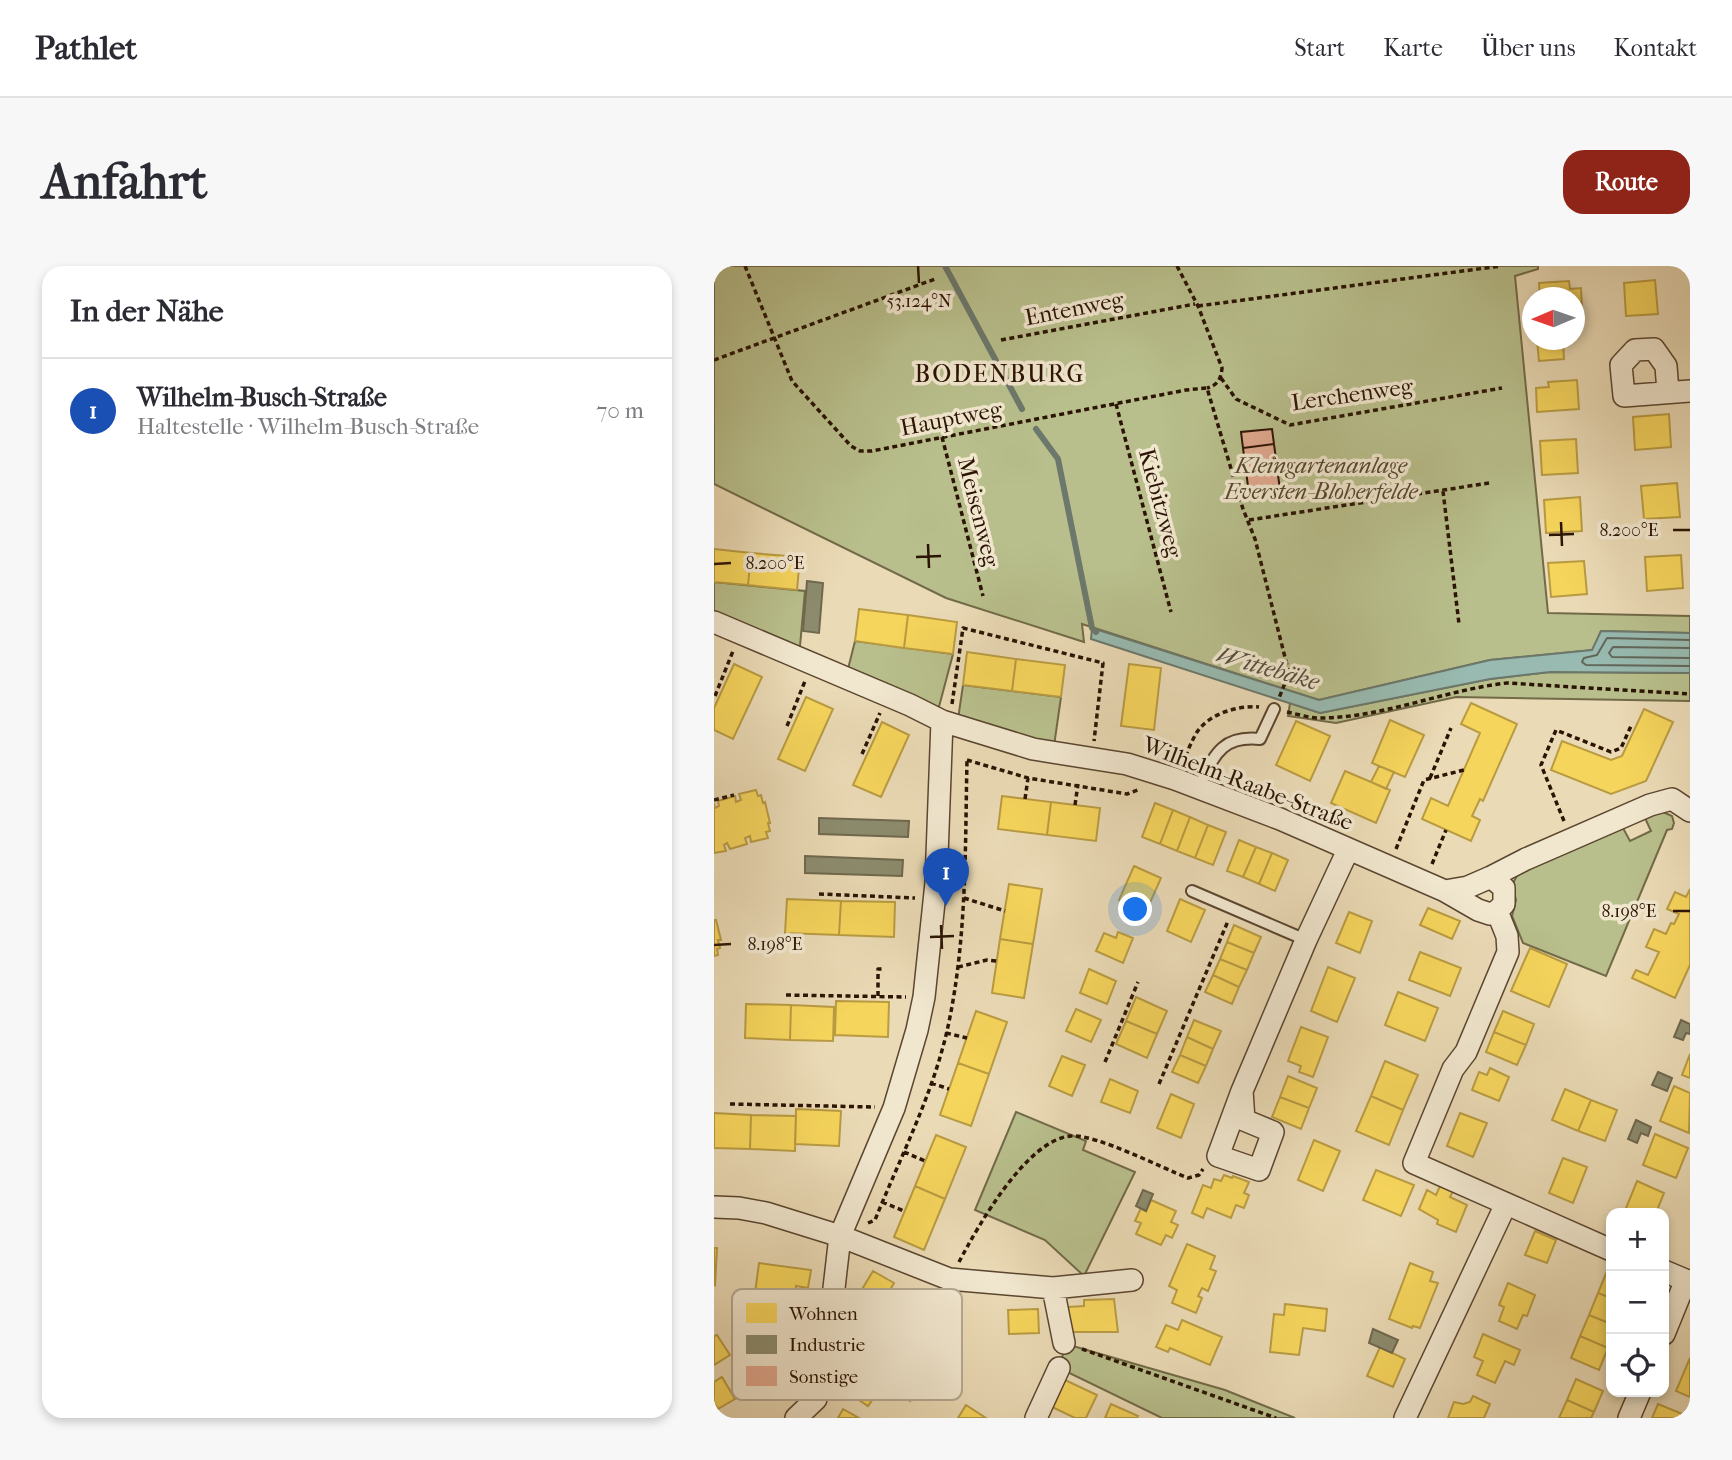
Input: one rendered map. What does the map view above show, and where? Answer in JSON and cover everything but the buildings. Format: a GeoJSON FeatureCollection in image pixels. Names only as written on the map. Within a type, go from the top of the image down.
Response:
{"type":"FeatureCollection","features":[{"type":"Feature","properties":{"kind":"street"},"geometry":{"type":"LineString","coordinates":[[1668,392],[1690,391]]}},
{"type":"Feature","properties":{"kind":"street","name":"Wilhelm-Raabe-Straße"},"geometry":{"type":"LineString","coordinates":[[714,622],[946,722],[1033,749],[1128,764],[1175,779],[1280,819],[1445,891],[1478,910],[1490,914],[1497,911]]}},
{"type":"Feature","properties":{"kind":"street"},"geometry":{"type":"LineString","coordinates":[[834,1289],[841,1236],[894,1108],[924,997],[935,899],[946,722]]}},
{"type":"Feature","properties":{"kind":"street"},"geometry":{"type":"LineString","coordinates":[[1445,891],[1468,887],[1650,805],[1672,799],[1690,811]]}},
{"type":"Feature","properties":{"kind":"street"},"geometry":{"type":"LineString","coordinates":[[1242,1091],[1244,1120],[1273,1132],[1259,1170],[1218,1156],[1242,1091],[1306,940],[1348,850]]}},
{"type":"Feature","properties":{"kind":"street"},"geometry":{"type":"LineString","coordinates":[[1491,877],[1504,888],[1504,904],[1497,911],[1507,936],[1507,952],[1466,1052],[1453,1069],[1413,1163],[1606,1248]]}},
{"type":"Feature","properties":{"kind":"street"},"geometry":{"type":"LineString","coordinates":[[1405,1418],[1506,1204]]}},
{"type":"Feature","properties":{"kind":"street"},"geometry":{"type":"LineString","coordinates":[[714,1207],[766,1213],[841,1236],[949,1279],[1053,1288],[1132,1280]]}},
{"type":"Feature","properties":{"kind":"street"},"geometry":{"type":"LineString","coordinates":[[1669,1273],[1688,1281],[1669,1323]]}},
{"type":"Feature","properties":{"kind":"street"},"geometry":{"type":"LineString","coordinates":[[1053,1288],[1064,1343]]}},
{"type":"Feature","properties":{"kind":"street"},"geometry":{"type":"LineString","coordinates":[[1036,1418],[1059,1368]]}},
{"type":"Feature","properties":{"kind":"street"},"geometry":{"type":"LineString","coordinates":[[1629,1418],[1638,1397]]}},
{"type":"Feature","properties":{"kind":"street"},"geometry":{"type":"LineString","coordinates":[[796,1418],[815,1400]]}},
{"type":"Feature","properties":{"kind":"lane"},"geometry":{"type":"LineString","coordinates":[[1198,788],[1222,747],[1244,737],[1260,739],[1274,709]]}},
{"type":"Feature","properties":{"kind":"lane"},"geometry":{"type":"LineString","coordinates":[[1192,891],[1306,940]]}},
{"type":"Feature","properties":{"kind":"path","name":"Hauptweg"},"geometry":{"type":"LineString","coordinates":[[745,266],[792,382],[851,446],[860,451],[872,451],[1208,388]]}},
{"type":"Feature","properties":{"kind":"path"},"geometry":{"type":"LineString","coordinates":[[1177,266],[1222,368],[1221,378],[1216,386],[1208,388],[1243,509],[1249,520],[1289,673],[1283,687]]}},
{"type":"Feature","properties":{"kind":"path","name":"Entenweg"},"geometry":{"type":"LineString","coordinates":[[1001,340],[1196,305],[1501,266]]}},
{"type":"Feature","properties":{"kind":"path"},"geometry":{"type":"LineString","coordinates":[[714,360],[935,279]]}},
{"type":"Feature","properties":{"kind":"path","name":"Lerchenweg"},"geometry":{"type":"LineString","coordinates":[[1221,378],[1236,399],[1290,425],[1502,388]]}},
{"type":"Feature","properties":{"kind":"path","name":"Kiebitzweg"},"geometry":{"type":"LineString","coordinates":[[1116,404],[1171,612]]}},
{"type":"Feature","properties":{"kind":"path","name":"Meisenweg"},"geometry":{"type":"LineString","coordinates":[[942,437],[982,596]]}},
{"type":"Feature","properties":{"kind":"path"},"geometry":{"type":"LineString","coordinates":[[1249,520],[1489,483]]}},
{"type":"Feature","properties":{"kind":"path"},"geometry":{"type":"LineString","coordinates":[[1443,491],[1459,624]]}},
{"type":"Feature","properties":{"kind":"path"},"geometry":{"type":"LineString","coordinates":[[946,722],[963,628],[1103,663],[1091,758]]}},
{"type":"Feature","properties":{"kind":"path"},"geometry":{"type":"LineString","coordinates":[[715,696],[740,633]]}},
{"type":"Feature","properties":{"kind":"path"},"geometry":{"type":"LineString","coordinates":[[788,726],[813,663]]}},
{"type":"Feature","properties":{"kind":"path"},"geometry":{"type":"LineString","coordinates":[[967,760],[1028,778],[1127,794],[1175,779],[1198,731],[1211,718],[1251,706],[1318,718],[1373,712],[1486,685],[1507,683],[1690,694]]}},
{"type":"Feature","properties":{"kind":"path"},"geometry":{"type":"LineString","coordinates":[[862,754],[887,695]]}},
{"type":"Feature","properties":{"kind":"path"},"geometry":{"type":"LineString","coordinates":[[1572,839],[1541,765],[1556,730],[1611,752],[1621,748],[1631,726]]}},
{"type":"Feature","properties":{"kind":"path"},"geometry":{"type":"LineString","coordinates":[[1430,778],[1451,728]]}},
{"type":"Feature","properties":{"kind":"path"},"geometry":{"type":"LineString","coordinates":[[1389,867],[1424,780],[1464,770]]}},
{"type":"Feature","properties":{"kind":"path"},"geometry":{"type":"LineString","coordinates":[[1025,799],[1028,778]]}},
{"type":"Feature","properties":{"kind":"path"},"geometry":{"type":"LineString","coordinates":[[1075,805],[1078,784]]}},
{"type":"Feature","properties":{"kind":"path"},"geometry":{"type":"LineString","coordinates":[[714,800],[734,795]]}},
{"type":"Feature","properties":{"kind":"path"},"geometry":{"type":"LineString","coordinates":[[1425,882],[1446,830]]}},
{"type":"Feature","properties":{"kind":"path"},"geometry":{"type":"LineString","coordinates":[[819,894],[935,899]]}},
{"type":"Feature","properties":{"kind":"path"},"geometry":{"type":"LineString","coordinates":[[964,898],[1005,911]]}},
{"type":"Feature","properties":{"kind":"path"},"geometry":{"type":"LineString","coordinates":[[1159,1084],[1233,909]]}},
{"type":"Feature","properties":{"kind":"path"},"geometry":{"type":"LineString","coordinates":[[958,967],[987,960],[996,961]]}},
{"type":"Feature","properties":{"kind":"path"},"geometry":{"type":"LineString","coordinates":[[878,996],[878,969],[884,969]]}},
{"type":"Feature","properties":{"kind":"path"},"geometry":{"type":"LineString","coordinates":[[1105,1062],[1138,982]]}},
{"type":"Feature","properties":{"kind":"path"},"geometry":{"type":"LineString","coordinates":[[786,995],[924,997]]}},
{"type":"Feature","properties":{"kind":"path"},"geometry":{"type":"LineString","coordinates":[[946,1032],[967,1038]]}},
{"type":"Feature","properties":{"kind":"path"},"geometry":{"type":"LineString","coordinates":[[931,1083],[949,1089]]}},
{"type":"Feature","properties":{"kind":"path"},"geometry":{"type":"LineString","coordinates":[[730,1104],[894,1108]]}},
{"type":"Feature","properties":{"kind":"path"},"geometry":{"type":"LineString","coordinates":[[949,1279],[985,1214],[1018,1172],[1051,1142],[1071,1136],[1097,1141],[1188,1178],[1199,1175],[1209,1157],[1218,1156]]}},
{"type":"Feature","properties":{"kind":"path"},"geometry":{"type":"LineString","coordinates":[[903,1152],[925,1161]]}},
{"type":"Feature","properties":{"kind":"path"},"geometry":{"type":"LineString","coordinates":[[882,1202],[904,1211]]}},
{"type":"Feature","properties":{"kind":"path"},"geometry":{"type":"LineString","coordinates":[[1064,1343],[1276,1418]]}},
{"type":"Feature","properties":{"kind":"green space","name":"Kleingartenanlage Eversten-Bloherfelde"},"geometry":{"type":"Polygon","coordinates":[[[714,266],[1538,266],[1538,269],[1515,276],[1548,613],[1690,616],[1690,633],[1601,631],[1593,650],[1490,660],[1319,700],[1082,624],[1084,642],[946,598],[714,484],[714,266]]]}},
{"type":"Feature","properties":{"kind":"green space"},"geometry":{"type":"Polygon","coordinates":[[[714,582],[805,591],[799,657],[714,622],[714,582]]]}},
{"type":"Feature","properties":{"kind":"green space"},"geometry":{"type":"Polygon","coordinates":[[[855,641],[953,654],[936,718],[846,677],[855,641]]]}},
{"type":"Feature","properties":{"kind":"green space"},"geometry":{"type":"Polygon","coordinates":[[[1550,672],[1690,673],[1690,701],[1456,697],[1336,723],[1288,716],[1290,703],[1320,713],[1490,679],[1550,672]]]}},
{"type":"Feature","properties":{"kind":"green space"},"geometry":{"type":"Polygon","coordinates":[[[963,685],[1061,697],[1053,753],[957,726],[963,685]]]}},
{"type":"Feature","properties":{"kind":"green space"},"geometry":{"type":"Polygon","coordinates":[[[1663,812],[1672,816],[1672,829],[1667,830],[1606,976],[1523,943],[1512,916],[1516,900],[1512,885],[1519,872],[1623,828],[1630,841],[1651,831],[1645,818],[1648,813],[1663,812]]]}},
{"type":"Feature","properties":{"kind":"green space"},"geometry":{"type":"Polygon","coordinates":[[[1016,1112],[1086,1141],[1083,1150],[1135,1172],[1084,1276],[1045,1240],[975,1210],[1016,1112]]]}},
{"type":"Feature","properties":{"kind":"green space"},"geometry":{"type":"Polygon","coordinates":[[[1066,1344],[1225,1390],[1295,1418],[1162,1418],[1059,1368],[1066,1344]]]}},
{"type":"Feature","properties":{"kind":"water","name":"Wittebäke"},"geometry":{"type":"Polygon","coordinates":[[[1092,628],[1319,700],[1490,660],[1592,650],[1601,631],[1690,633],[1690,673],[1550,672],[1490,679],[1320,713],[1091,639],[1092,628]]]}},
{"type":"Feature","properties":{"kind":"waterway","name":"Wittebäke"},"geometry":{"type":"LineString","coordinates":[[945,266],[1022,409]]}},
{"type":"Feature","properties":{"kind":"waterway","name":"Wittebäke"},"geometry":{"type":"LineString","coordinates":[[1036,429],[1058,459],[1092,628],[1096,632]]}},
{"type":"Feature","properties":{"kind":"place","name":"Wilhelm-Busch-Straße"},"geometry":{"type":"Point","coordinates":[946,906]}},
{"type":"Feature","properties":{"kind":"district","name":"BODENBURG"},"geometry":{"type":"Point","coordinates":[1000,374]}}]}
